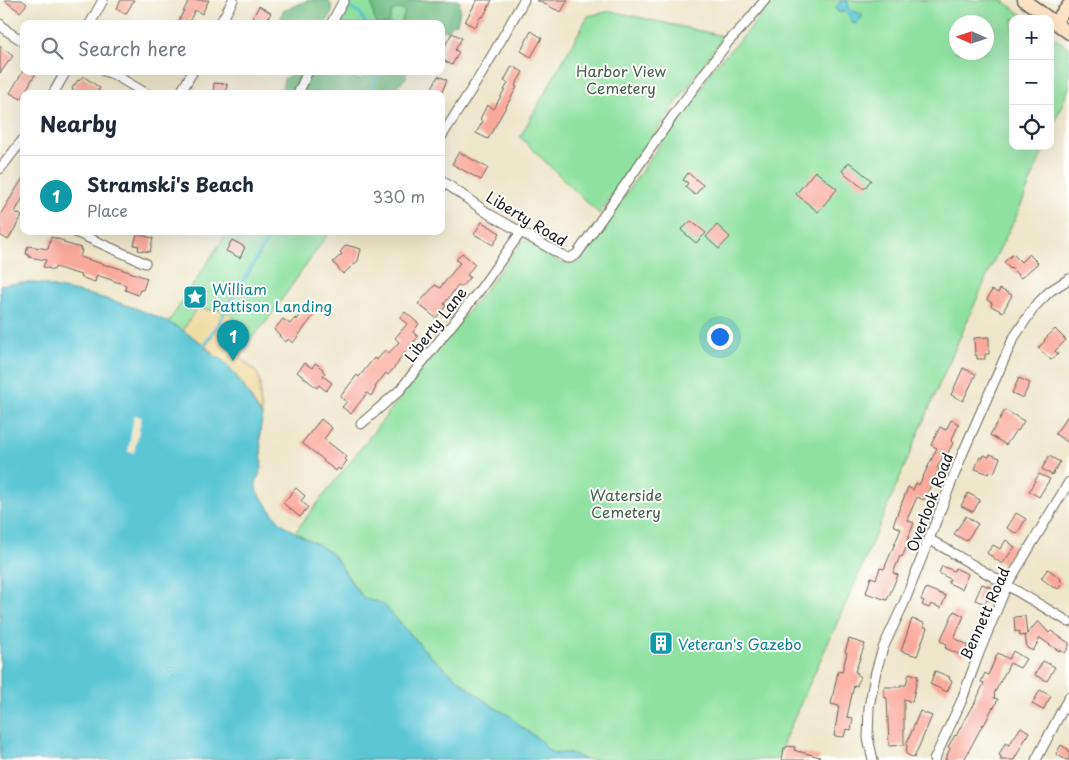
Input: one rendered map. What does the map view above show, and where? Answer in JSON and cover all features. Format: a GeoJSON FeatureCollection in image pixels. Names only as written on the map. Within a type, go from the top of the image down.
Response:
{"type":"FeatureCollection","features":[{"type":"Feature","properties":{"kind":"main road"},"geometry":{"type":"LineString","coordinates":[[1024,0],[1069,33]]}},
{"type":"Feature","properties":{"kind":"main road"},"geometry":{"type":"LineString","coordinates":[[1055,22],[1069,5]]}},
{"type":"Feature","properties":{"kind":"street"},"geometry":{"type":"LineString","coordinates":[[92,20],[103,0]]}},
{"type":"Feature","properties":{"kind":"street"},"geometry":{"type":"LineString","coordinates":[[222,20],[233,0]]}},
{"type":"Feature","properties":{"kind":"street"},"geometry":{"type":"LineString","coordinates":[[333,20],[344,0]]}},
{"type":"Feature","properties":{"kind":"street"},"geometry":{"type":"LineString","coordinates":[[445,131],[482,73],[524,0]]}},
{"type":"Feature","properties":{"kind":"street","name":"Liberty Road"},"geometry":{"type":"LineString","coordinates":[[445,183],[489,214],[567,258],[574,256],[728,42],[765,0]]}},
{"type":"Feature","properties":{"kind":"street"},"geometry":{"type":"LineString","coordinates":[[0,24],[20,39]]}},
{"type":"Feature","properties":{"kind":"street"},"geometry":{"type":"LineString","coordinates":[[55,90],[64,75]]}},
{"type":"Feature","properties":{"kind":"street"},"geometry":{"type":"LineString","coordinates":[[115,75],[140,90]]}},
{"type":"Feature","properties":{"kind":"street"},"geometry":{"type":"LineString","coordinates":[[182,90],[191,75]]}},
{"type":"Feature","properties":{"kind":"street"},"geometry":{"type":"LineString","coordinates":[[300,90],[306,75]]}},
{"type":"Feature","properties":{"kind":"street"},"geometry":{"type":"LineString","coordinates":[[0,169],[20,143]]}},
{"type":"Feature","properties":{"kind":"street","name":"Liberty Lane"},"geometry":{"type":"LineString","coordinates":[[361,424],[405,383],[479,291],[521,232]]}},
{"type":"Feature","properties":{"kind":"street"},"geometry":{"type":"LineString","coordinates":[[82,235],[145,263]]}},
{"type":"Feature","properties":{"kind":"street","name":"Overlook Road"},"geometry":{"type":"LineString","coordinates":[[873,760],[868,738],[870,707],[876,671],[883,648],[904,603],[962,455],[1013,339],[1035,306],[1050,291],[1069,279]]}},
{"type":"Feature","properties":{"kind":"street","name":"Bennett Road"},"geometry":{"type":"LineString","coordinates":[[934,760],[961,702],[979,653],[1008,585],[1069,482]]}},
{"type":"Feature","properties":{"kind":"street"},"geometry":{"type":"LineString","coordinates":[[929,539],[1069,622]]}},
{"type":"Feature","properties":{"kind":"street"},"geometry":{"type":"LineString","coordinates":[[1036,760],[1069,697]]}},
{"type":"Feature","properties":{"kind":"green space"},"geometry":{"type":"Polygon","coordinates":[[[307,0],[327,0],[333,9],[328,20],[280,20],[283,11],[307,0]]]}},
{"type":"Feature","properties":{"kind":"green space"},"geometry":{"type":"Polygon","coordinates":[[[345,0],[452,0],[442,20],[335,20],[345,0]]]}},
{"type":"Feature","properties":{"kind":"green space"},"geometry":{"type":"Polygon","coordinates":[[[376,0],[459,0],[460,10],[457,23],[453,24],[446,31],[445,20],[402,20],[405,12],[400,9],[392,11],[390,20],[375,20],[372,3],[376,0]]]}},
{"type":"Feature","properties":{"kind":"green space","name":"Waterside Cemetery"},"geometry":{"type":"Polygon","coordinates":[[[773,0],[1002,0],[1023,15],[1009,15],[1009,150],[1043,150],[1017,215],[995,258],[777,760],[585,760],[570,753],[554,754],[510,716],[477,695],[430,656],[398,620],[377,601],[369,601],[363,597],[336,558],[327,550],[295,532],[524,240],[560,263],[578,263],[672,127],[702,88],[712,69],[750,29],[773,0]]]}},
{"type":"Feature","properties":{"kind":"green space","name":"Harbor View Cemetery"},"geometry":{"type":"Polygon","coordinates":[[[611,11],[723,36],[599,214],[520,137],[588,16],[611,11]]]}},
{"type":"Feature","properties":{"kind":"green space"},"geometry":{"type":"Polygon","coordinates":[[[1054,38],[1069,48],[1069,88],[1054,124],[1054,38]]]}},
{"type":"Feature","properties":{"kind":"green space"},"geometry":{"type":"Polygon","coordinates":[[[290,75],[349,75],[356,79],[361,79],[364,75],[406,75],[406,78],[396,87],[396,90],[283,90],[284,79],[290,75]]]}},
{"type":"Feature","properties":{"kind":"green space"},"geometry":{"type":"Polygon","coordinates":[[[225,235],[327,235],[266,322],[241,350],[236,321],[221,310],[197,307],[183,331],[168,323],[225,235]]]}},
{"type":"Feature","properties":{"kind":"sand"},"geometry":{"type":"Polygon","coordinates":[[[197,307],[208,310],[222,310],[234,318],[239,331],[242,359],[258,374],[262,416],[243,385],[226,363],[215,357],[210,350],[183,331],[197,307]]]}},
{"type":"Feature","properties":{"kind":"water"},"geometry":{"type":"Polygon","coordinates":[[[842,0],[847,0],[850,9],[862,14],[862,17],[856,24],[852,23],[848,14],[838,12],[835,8],[842,0]]]}},
{"type":"Feature","properties":{"kind":"water"},"geometry":{"type":"Polygon","coordinates":[[[272,235],[205,347],[215,357],[219,357],[231,370],[262,416],[260,435],[262,465],[256,485],[258,493],[281,522],[289,529],[331,554],[362,596],[383,604],[430,656],[477,695],[510,716],[554,754],[570,753],[585,760],[0,760],[0,285],[40,284],[96,296],[153,315],[204,345],[258,254],[272,235]]]}},
{"type":"Feature","properties":{"kind":"pier"},"geometry":{"type":"Polygon","coordinates":[[[134,415],[142,417],[134,453],[128,452],[134,415]]]}},
{"type":"Feature","properties":{"kind":"building"},"geometry":{"type":"Polygon","coordinates":[[[4,0],[22,0],[27,4],[20,12],[4,0]]]}},
{"type":"Feature","properties":{"kind":"building"},"geometry":{"type":"Polygon","coordinates":[[[121,0],[134,0],[126,14],[116,9],[121,0]]]}},
{"type":"Feature","properties":{"kind":"building"},"geometry":{"type":"Polygon","coordinates":[[[189,0],[209,0],[202,14],[195,10],[190,20],[179,20],[189,0]]]}},
{"type":"Feature","properties":{"kind":"building"},"geometry":{"type":"Polygon","coordinates":[[[477,0],[492,0],[475,27],[465,22],[477,0]]]}},
{"type":"Feature","properties":{"kind":"building"},"geometry":{"type":"Polygon","coordinates":[[[536,0],[568,0],[561,12],[536,0]]]}},
{"type":"Feature","properties":{"kind":"building"},"geometry":{"type":"Polygon","coordinates":[[[259,6],[271,13],[267,20],[251,20],[259,6]]]}},
{"type":"Feature","properties":{"kind":"building"},"geometry":{"type":"Polygon","coordinates":[[[531,31],[542,38],[531,57],[521,51],[531,31]]]}},
{"type":"Feature","properties":{"kind":"building"},"geometry":{"type":"Polygon","coordinates":[[[452,33],[462,38],[455,50],[459,52],[452,65],[445,61],[445,46],[452,33]]]}},
{"type":"Feature","properties":{"kind":"building"},"geometry":{"type":"Polygon","coordinates":[[[0,46],[13,56],[0,73],[0,46]]]}},
{"type":"Feature","properties":{"kind":"building"},"geometry":{"type":"Polygon","coordinates":[[[512,66],[523,72],[515,86],[517,87],[488,139],[476,133],[483,121],[480,119],[487,105],[494,109],[508,83],[504,81],[512,66]]]}},
{"type":"Feature","properties":{"kind":"building"},"geometry":{"type":"Polygon","coordinates":[[[21,75],[35,75],[26,90],[20,90],[20,98],[10,93],[21,75]]]}},
{"type":"Feature","properties":{"kind":"building"},"geometry":{"type":"Polygon","coordinates":[[[83,76],[100,88],[99,90],[73,90],[72,88],[83,76]]]}},
{"type":"Feature","properties":{"kind":"building"},"geometry":{"type":"Polygon","coordinates":[[[438,76],[447,80],[443,90],[431,90],[438,76]]]}},
{"type":"Feature","properties":{"kind":"building"},"geometry":{"type":"Polygon","coordinates":[[[214,83],[227,84],[226,90],[213,90],[214,83]]]}},
{"type":"Feature","properties":{"kind":"building"},"geometry":{"type":"Polygon","coordinates":[[[459,152],[488,168],[481,180],[452,164],[459,152]]]}},
{"type":"Feature","properties":{"kind":"building"},"geometry":{"type":"Polygon","coordinates":[[[849,162],[871,180],[864,189],[842,171],[849,162]]]}},
{"type":"Feature","properties":{"kind":"building"},"geometry":{"type":"Polygon","coordinates":[[[815,171],[837,189],[818,212],[796,194],[815,171]]]}},
{"type":"Feature","properties":{"kind":"building"},"geometry":{"type":"Polygon","coordinates":[[[688,173],[703,185],[695,195],[685,187],[688,183],[683,180],[688,173]]]}},
{"type":"Feature","properties":{"kind":"building"},"geometry":{"type":"Polygon","coordinates":[[[20,182],[20,203],[15,212],[20,215],[20,219],[8,240],[0,235],[0,215],[20,182]]]}},
{"type":"Feature","properties":{"kind":"building"},"geometry":{"type":"Polygon","coordinates":[[[691,221],[706,233],[696,243],[681,230],[691,221]]]}},
{"type":"Feature","properties":{"kind":"building"},"geometry":{"type":"Polygon","coordinates":[[[482,222],[500,233],[493,245],[474,234],[482,222]]]}},
{"type":"Feature","properties":{"kind":"building"},"geometry":{"type":"Polygon","coordinates":[[[717,225],[730,237],[719,249],[706,237],[717,225]]]}},
{"type":"Feature","properties":{"kind":"building"},"geometry":{"type":"Polygon","coordinates":[[[137,235],[153,238],[150,252],[138,250],[139,246],[134,245],[137,235]]]}},
{"type":"Feature","properties":{"kind":"building"},"geometry":{"type":"Polygon","coordinates":[[[51,237],[81,248],[80,257],[147,278],[143,290],[140,290],[138,295],[125,290],[126,285],[97,275],[95,282],[80,277],[81,275],[55,267],[54,270],[43,267],[46,260],[29,257],[26,254],[28,246],[48,249],[51,237]]]}},
{"type":"Feature","properties":{"kind":"building"},"geometry":{"type":"Polygon","coordinates":[[[232,240],[245,247],[240,258],[226,251],[232,240]]]}},
{"type":"Feature","properties":{"kind":"building"},"geometry":{"type":"Polygon","coordinates":[[[346,245],[361,249],[358,261],[343,274],[333,262],[342,254],[340,252],[346,245]]]}},
{"type":"Feature","properties":{"kind":"building"},"geometry":{"type":"Polygon","coordinates":[[[462,253],[475,264],[467,275],[470,277],[461,287],[458,285],[444,304],[446,306],[436,318],[418,304],[435,285],[440,288],[460,263],[456,260],[462,253]]]}},
{"type":"Feature","properties":{"kind":"building"},"geometry":{"type":"Polygon","coordinates":[[[1013,254],[1021,262],[1029,254],[1038,263],[1021,278],[1004,262],[1013,254]]]}},
{"type":"Feature","properties":{"kind":"building"},"geometry":{"type":"Polygon","coordinates":[[[1000,289],[1012,295],[1003,312],[991,306],[992,303],[987,300],[992,290],[998,293],[1000,289]]]}},
{"type":"Feature","properties":{"kind":"building"},"geometry":{"type":"Polygon","coordinates":[[[305,308],[314,315],[293,343],[288,339],[286,342],[274,330],[283,319],[290,324],[295,318],[297,320],[305,308]]]}},
{"type":"Feature","properties":{"kind":"building"},"geometry":{"type":"Polygon","coordinates":[[[405,312],[419,324],[413,332],[418,337],[388,375],[386,373],[375,387],[371,396],[367,393],[351,414],[342,407],[347,402],[340,397],[357,375],[359,377],[374,358],[377,360],[385,350],[389,353],[399,342],[395,338],[407,324],[400,318],[405,312]]]}},
{"type":"Feature","properties":{"kind":"building"},"geometry":{"type":"Polygon","coordinates":[[[1055,329],[1066,340],[1055,351],[1058,354],[1051,360],[1038,348],[1055,329]]]}},
{"type":"Feature","properties":{"kind":"building"},"geometry":{"type":"Polygon","coordinates":[[[989,337],[989,354],[985,354],[985,359],[977,359],[974,338],[989,337]]]}},
{"type":"Feature","properties":{"kind":"building"},"geometry":{"type":"Polygon","coordinates":[[[305,363],[312,368],[315,363],[323,369],[325,373],[323,376],[332,383],[326,391],[319,385],[317,388],[297,372],[305,363]]]}},
{"type":"Feature","properties":{"kind":"building"},"geometry":{"type":"Polygon","coordinates":[[[963,368],[976,374],[963,401],[951,395],[963,368]]]}},
{"type":"Feature","properties":{"kind":"building"},"geometry":{"type":"Polygon","coordinates":[[[1019,378],[1030,383],[1023,398],[1012,393],[1019,378]]]}},
{"type":"Feature","properties":{"kind":"building"},"geometry":{"type":"Polygon","coordinates":[[[1005,410],[1024,421],[1006,445],[990,435],[1005,410]]]}},
{"type":"Feature","properties":{"kind":"building"},"geometry":{"type":"Polygon","coordinates":[[[1069,414],[1069,443],[1055,434],[1069,414]]]}},
{"type":"Feature","properties":{"kind":"building"},"geometry":{"type":"Polygon","coordinates":[[[321,419],[332,428],[324,439],[347,457],[345,459],[347,461],[340,470],[338,468],[336,471],[302,443],[321,419]]]}},
{"type":"Feature","properties":{"kind":"building"},"geometry":{"type":"Polygon","coordinates":[[[951,420],[959,424],[951,441],[953,443],[948,453],[945,452],[924,500],[917,497],[907,520],[914,523],[907,541],[909,542],[902,557],[900,556],[893,573],[898,575],[887,600],[866,593],[871,577],[876,579],[880,568],[884,569],[901,529],[893,525],[908,487],[913,490],[916,483],[919,485],[937,448],[931,445],[940,427],[946,430],[951,420]]]}},
{"type":"Feature","properties":{"kind":"building"},"geometry":{"type":"Polygon","coordinates":[[[990,454],[1000,458],[994,473],[990,471],[989,474],[975,469],[980,457],[983,458],[984,455],[989,457],[990,454]]]}},
{"type":"Feature","properties":{"kind":"building"},"geometry":{"type":"Polygon","coordinates":[[[1049,456],[1060,462],[1052,475],[1042,469],[1049,456]]]}},
{"type":"Feature","properties":{"kind":"building"},"geometry":{"type":"Polygon","coordinates":[[[1039,474],[1050,479],[1039,497],[1029,491],[1039,474]]]}},
{"type":"Feature","properties":{"kind":"building"},"geometry":{"type":"Polygon","coordinates":[[[296,488],[305,496],[301,501],[308,507],[300,517],[283,503],[296,488]]]}},
{"type":"Feature","properties":{"kind":"building"},"geometry":{"type":"Polygon","coordinates":[[[968,493],[980,500],[973,512],[961,506],[968,493]]]}},
{"type":"Feature","properties":{"kind":"building"},"geometry":{"type":"Polygon","coordinates":[[[1016,513],[1026,519],[1017,534],[1007,528],[1016,513]]]}},
{"type":"Feature","properties":{"kind":"building"},"geometry":{"type":"Polygon","coordinates":[[[966,516],[978,524],[966,541],[954,534],[966,516]]]}},
{"type":"Feature","properties":{"kind":"building"},"geometry":{"type":"Polygon","coordinates":[[[1006,540],[1015,547],[1002,564],[987,553],[993,545],[1000,549],[1006,540]]]}},
{"type":"Feature","properties":{"kind":"building"},"geometry":{"type":"Polygon","coordinates":[[[942,566],[954,571],[955,568],[968,574],[962,589],[948,583],[950,579],[939,573],[942,566]]]}},
{"type":"Feature","properties":{"kind":"building"},"geometry":{"type":"Polygon","coordinates":[[[1048,569],[1061,579],[1063,583],[1058,589],[1041,578],[1048,569]]]}},
{"type":"Feature","properties":{"kind":"building"},"geometry":{"type":"Polygon","coordinates":[[[982,584],[997,590],[992,601],[987,599],[985,604],[975,600],[982,584]]]}},
{"type":"Feature","properties":{"kind":"building"},"geometry":{"type":"Polygon","coordinates":[[[926,588],[946,596],[941,608],[931,604],[929,608],[922,605],[924,601],[921,600],[926,588]]]}},
{"type":"Feature","properties":{"kind":"building"},"geometry":{"type":"Polygon","coordinates":[[[954,611],[964,616],[954,638],[968,645],[963,656],[945,648],[947,644],[940,641],[954,611]]]}},
{"type":"Feature","properties":{"kind":"building"},"geometry":{"type":"Polygon","coordinates":[[[1025,616],[1027,634],[1038,621],[1049,633],[1051,631],[1069,643],[1065,653],[1040,638],[1033,651],[1027,648],[1026,635],[1020,636],[1019,631],[1015,632],[1014,617],[1025,616]]]}},
{"type":"Feature","properties":{"kind":"building"},"geometry":{"type":"Polygon","coordinates":[[[912,619],[924,623],[923,626],[927,628],[917,656],[901,651],[912,619]]]}},
{"type":"Feature","properties":{"kind":"building"},"geometry":{"type":"Polygon","coordinates":[[[849,639],[865,644],[855,672],[860,676],[857,686],[854,685],[847,717],[853,718],[851,730],[846,729],[844,737],[834,736],[839,706],[831,704],[838,671],[842,672],[849,639]]]}},
{"type":"Feature","properties":{"kind":"building"},"geometry":{"type":"Polygon","coordinates":[[[1013,651],[1026,659],[1020,668],[1010,663],[994,694],[994,698],[998,699],[994,708],[983,724],[964,760],[945,760],[950,748],[948,747],[973,707],[984,683],[981,682],[985,673],[988,675],[998,653],[1009,659],[1013,651]]]}},
{"type":"Feature","properties":{"kind":"building"},"geometry":{"type":"Polygon","coordinates":[[[1043,661],[1055,667],[1047,681],[1035,675],[1043,661]]]}},
{"type":"Feature","properties":{"kind":"building"},"geometry":{"type":"Polygon","coordinates":[[[935,671],[950,677],[949,679],[952,681],[947,692],[930,684],[935,671]]]}},
{"type":"Feature","properties":{"kind":"building"},"geometry":{"type":"Polygon","coordinates":[[[909,673],[918,676],[912,702],[904,699],[904,745],[889,746],[887,698],[884,697],[884,687],[906,685],[909,673]]]}},
{"type":"Feature","properties":{"kind":"building"},"geometry":{"type":"Polygon","coordinates":[[[1040,690],[1051,696],[1043,710],[1032,704],[1040,690]]]}},
{"type":"Feature","properties":{"kind":"building"},"geometry":{"type":"Polygon","coordinates":[[[920,711],[932,716],[914,758],[906,754],[906,745],[920,711]]]}},
{"type":"Feature","properties":{"kind":"building"},"geometry":{"type":"Polygon","coordinates":[[[1021,727],[1029,732],[1014,760],[1000,760],[1002,757],[999,755],[1005,743],[1009,745],[1021,727]]]}},
{"type":"Feature","properties":{"kind":"building"},"geometry":{"type":"Polygon","coordinates":[[[1061,745],[1069,750],[1069,760],[1056,754],[1061,745]]]}},
{"type":"Feature","properties":{"kind":"building"},"geometry":{"type":"Polygon","coordinates":[[[787,746],[795,747],[794,750],[820,757],[820,760],[782,760],[784,748],[787,746]]]}},
{"type":"Feature","properties":{"kind":"waterway"},"geometry":{"type":"LineString","coordinates":[[346,7],[360,13],[364,20]]}},
{"type":"Feature","properties":{"kind":"waterway"},"geometry":{"type":"LineString","coordinates":[[371,90],[378,75]]}},
{"type":"Feature","properties":{"kind":"waterway"},"geometry":{"type":"LineString","coordinates":[[204,345],[221,319],[233,294],[268,240]]}},
{"type":"Feature","properties":{"kind":"place","name":"William Pattison Landing"},"geometry":{"type":"Point","coordinates":[195,297]}},
{"type":"Feature","properties":{"kind":"place","name":"Stramski's Beach"},"geometry":{"type":"Point","coordinates":[233,361]}},
{"type":"Feature","properties":{"kind":"place","name":"Veteran's Gazebo"},"geometry":{"type":"Point","coordinates":[661,643]}}]}
